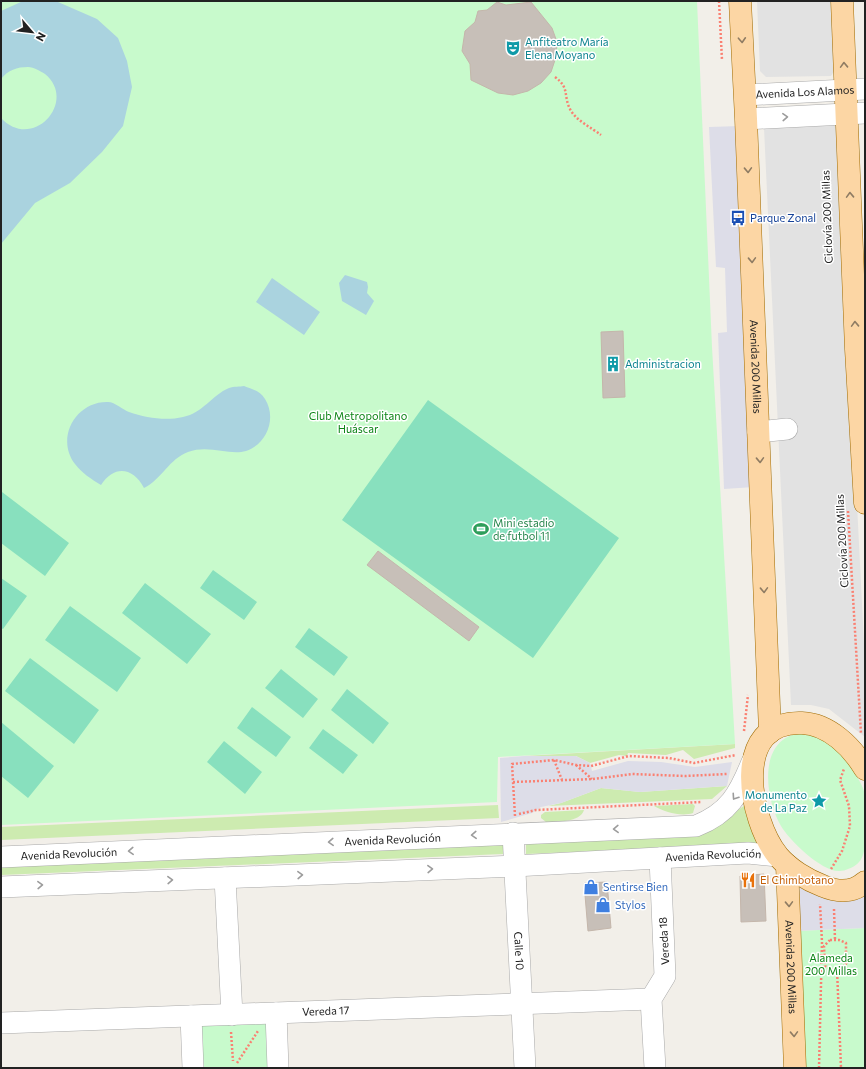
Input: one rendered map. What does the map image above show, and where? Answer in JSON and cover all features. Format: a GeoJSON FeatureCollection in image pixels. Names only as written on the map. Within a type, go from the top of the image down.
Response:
{"type":"FeatureCollection","features":[{"type":"Feature","properties":{"kind":"main road","name":"Avenida 200 Millas"},"geometry":{"type":"LineString","coordinates":[[740,1],[770,732]]}},
{"type":"Feature","properties":{"kind":"main road"},"geometry":{"type":"LineString","coordinates":[[842,1],[855,90],[856,113],[860,349],[864,468],[856,504]]}},
{"type":"Feature","properties":{"kind":"main road"},"geometry":{"type":"LineString","coordinates":[[859,761],[838,737],[826,729],[813,724],[790,723],[770,732],[747,758],[754,804],[763,833],[782,861],[823,886],[833,890],[848,891],[865,882]]}},
{"type":"Feature","properties":{"kind":"main road","name":"Avenida 200 Millas"},"geometry":{"type":"LineString","coordinates":[[782,861],[795,1068]]}},
{"type":"Feature","properties":{"kind":"street","name":"Avenida Los Alamos"},"geometry":{"type":"LineString","coordinates":[[745,95],[855,90]]}},
{"type":"Feature","properties":{"kind":"street"},"geometry":{"type":"LineString","coordinates":[[746,119],[856,113]]}},
{"type":"Feature","properties":{"kind":"street"},"geometry":{"type":"LineString","coordinates":[[758,432],[787,429]]}},
{"type":"Feature","properties":{"kind":"street","name":"Avenida Revolución"},"geometry":{"type":"LineString","coordinates":[[1,857],[696,826],[710,821],[726,809],[736,797],[747,758]]}},
{"type":"Feature","properties":{"kind":"street","name":"Calle 10"},"geometry":{"type":"LineString","coordinates":[[513,833],[525,1068]]}},
{"type":"Feature","properties":{"kind":"street","name":"Avenida Revolución"},"geometry":{"type":"LineString","coordinates":[[1,887],[515,866],[748,853],[782,861]]}},
{"type":"Feature","properties":{"kind":"street","name":"Vereda 18"},"geometry":{"type":"LineString","coordinates":[[651,999],[665,976],[660,858]]}},
{"type":"Feature","properties":{"kind":"street"},"geometry":{"type":"LineString","coordinates":[[225,878],[231,1020]]}},
{"type":"Feature","properties":{"kind":"street"},"geometry":{"type":"LineString","coordinates":[[651,999],[655,1068]]}},
{"type":"Feature","properties":{"kind":"street","name":"Vereda 17"},"geometry":{"type":"LineString","coordinates":[[1,1023],[191,1016],[231,1020],[276,1013],[651,999]]}},
{"type":"Feature","properties":{"kind":"street"},"geometry":{"type":"LineString","coordinates":[[276,1013],[278,1068]]}},
{"type":"Feature","properties":{"kind":"street"},"geometry":{"type":"LineString","coordinates":[[191,1016],[193,1068]]}},
{"type":"Feature","properties":{"kind":"path"},"geometry":{"type":"LineString","coordinates":[[719,1],[723,64]]}},
{"type":"Feature","properties":{"kind":"path"},"geometry":{"type":"LineString","coordinates":[[555,77],[565,87],[569,108],[573,114],[601,135]]}},
{"type":"Feature","properties":{"kind":"path","name":"Ciclovía 200 Millas"},"geometry":{"type":"LineString","coordinates":[[819,1068],[822,942],[820,901],[823,886],[842,851],[849,831],[849,806],[840,776],[859,761],[861,730],[856,504]]}},
{"type":"Feature","properties":{"kind":"path"},"geometry":{"type":"LineString","coordinates":[[744,736],[748,694]]}},
{"type":"Feature","properties":{"kind":"path"},"geometry":{"type":"LineString","coordinates":[[706,802],[536,810],[515,816],[512,764],[554,760],[576,765],[591,766],[630,756],[668,758],[694,763],[747,758]]}},
{"type":"Feature","properties":{"kind":"path"},"geometry":{"type":"LineString","coordinates":[[513,782],[593,779],[632,774],[686,776],[738,773],[747,758]]}},
{"type":"Feature","properties":{"kind":"path"},"geometry":{"type":"LineString","coordinates":[[554,760],[562,780]]}},
{"type":"Feature","properties":{"kind":"path"},"geometry":{"type":"LineString","coordinates":[[576,765],[593,779]]}},
{"type":"Feature","properties":{"kind":"path"},"geometry":{"type":"LineString","coordinates":[[834,908],[835,940]]}},
{"type":"Feature","properties":{"kind":"path"},"geometry":{"type":"LineString","coordinates":[[830,940],[835,940],[846,943],[846,964],[840,969],[832,970],[825,966],[824,946],[830,940]]}},
{"type":"Feature","properties":{"kind":"path"},"geometry":{"type":"LineString","coordinates":[[837,969],[841,1068]]}},
{"type":"Feature","properties":{"kind":"path"},"geometry":{"type":"LineString","coordinates":[[231,1020],[233,1061]]}},
{"type":"Feature","properties":{"kind":"path"},"geometry":{"type":"LineString","coordinates":[[237,1063],[259,1030]]}},
{"type":"Feature","properties":{"kind":"green space","name":"Club Metropolitano Huáscar"},"geometry":{"type":"Polygon","coordinates":[[[1,1],[697,1],[712,347],[735,744],[498,757],[497,802],[1,825],[1,1]]]}},
{"type":"Feature","properties":{"kind":"green space","name":"Mini estadio de futbol 11"},"geometry":{"type":"Polygon","coordinates":[[[428,400],[619,538],[533,658],[342,520],[428,400]]]}},
{"type":"Feature","properties":{"kind":"green space"},"geometry":{"type":"Polygon","coordinates":[[[2,492],[69,543],[45,576],[1,543],[2,492]]]}},
{"type":"Feature","properties":{"kind":"green space"},"geometry":{"type":"Polygon","coordinates":[[[213,570],[257,602],[244,620],[200,588],[213,570]]]}},
{"type":"Feature","properties":{"kind":"green space"},"geometry":{"type":"Polygon","coordinates":[[[1,578],[27,596],[3,629],[1,628],[1,578]]]}},
{"type":"Feature","properties":{"kind":"green space"},"geometry":{"type":"Polygon","coordinates":[[[145,583],[211,634],[187,664],[122,613],[145,583]]]}},
{"type":"Feature","properties":{"kind":"green space"},"geometry":{"type":"Polygon","coordinates":[[[70,606],[141,658],[117,692],[45,640],[70,606]]]}},
{"type":"Feature","properties":{"kind":"green space"},"geometry":{"type":"Polygon","coordinates":[[[309,628],[348,657],[334,676],[295,647],[309,628]]]}},
{"type":"Feature","properties":{"kind":"green space"},"geometry":{"type":"Polygon","coordinates":[[[30,658],[99,710],[74,744],[5,691],[30,658]]]}},
{"type":"Feature","properties":{"kind":"green space"},"geometry":{"type":"Polygon","coordinates":[[[281,669],[318,699],[303,718],[265,688],[281,669]]]}},
{"type":"Feature","properties":{"kind":"green space"},"geometry":{"type":"Polygon","coordinates":[[[347,689],[389,723],[373,744],[331,710],[347,689]]]}},
{"type":"Feature","properties":{"kind":"green space"},"geometry":{"type":"Polygon","coordinates":[[[252,707],[291,737],[276,757],[237,728],[252,707]]]}},
{"type":"Feature","properties":{"kind":"green space"},"geometry":{"type":"Polygon","coordinates":[[[1,722],[54,766],[28,798],[1,776],[1,722]]]}},
{"type":"Feature","properties":{"kind":"green space"},"geometry":{"type":"Polygon","coordinates":[[[323,729],[358,755],[343,774],[309,748],[323,729]]]}},
{"type":"Feature","properties":{"kind":"green space"},"geometry":{"type":"Polygon","coordinates":[[[804,733],[823,740],[834,747],[851,767],[860,782],[865,795],[865,844],[863,854],[858,863],[845,870],[833,870],[825,867],[807,854],[785,832],[775,814],[768,784],[768,769],[772,756],[778,744],[789,736],[804,733]]]}},
{"type":"Feature","properties":{"kind":"green space"},"geometry":{"type":"Polygon","coordinates":[[[224,741],[262,772],[245,794],[207,762],[224,741]]]}},
{"type":"Feature","properties":{"kind":"green space"},"geometry":{"type":"Polygon","coordinates":[[[735,744],[735,748],[694,759],[683,750],[666,755],[628,753],[627,756],[619,755],[590,763],[576,756],[524,756],[735,744]]]}},
{"type":"Feature","properties":{"kind":"green space"},"geometry":{"type":"Polygon","coordinates":[[[727,786],[712,799],[548,806],[561,803],[601,788],[640,792],[727,786]]]}},
{"type":"Feature","properties":{"kind":"green space"},"geometry":{"type":"Polygon","coordinates":[[[693,804],[695,806],[693,813],[688,814],[668,812],[654,806],[693,804]]]}},
{"type":"Feature","properties":{"kind":"green space"},"geometry":{"type":"Polygon","coordinates":[[[498,805],[499,818],[1,840],[1,827],[498,805]]]}},
{"type":"Feature","properties":{"kind":"green space"},"geometry":{"type":"Polygon","coordinates":[[[745,805],[758,844],[526,854],[526,839],[724,820],[745,805]]]}},
{"type":"Feature","properties":{"kind":"green space"},"geometry":{"type":"Polygon","coordinates":[[[584,810],[578,817],[568,820],[546,822],[541,818],[541,815],[545,812],[584,810]]]}},
{"type":"Feature","properties":{"kind":"green space"},"geometry":{"type":"Polygon","coordinates":[[[503,840],[503,854],[1,875],[1,862],[503,840]]]}},
{"type":"Feature","properties":{"kind":"green space","name":"Alameda 200 Millas"},"geometry":{"type":"Polygon","coordinates":[[[865,928],[865,1068],[801,1068],[795,931],[865,928]]]}},
{"type":"Feature","properties":{"kind":"green space"},"geometry":{"type":"Polygon","coordinates":[[[266,1020],[268,1068],[199,1068],[197,1024],[266,1020]]]}},
{"type":"Feature","properties":{"kind":"shaded area"},"geometry":{"type":"Polygon","coordinates":[[[757,1],[835,1],[838,65],[831,76],[766,77],[760,71],[757,1]]]}},
{"type":"Feature","properties":{"kind":"shaded area"},"geometry":{"type":"Polygon","coordinates":[[[838,124],[865,664],[865,737],[829,709],[811,705],[791,705],[764,128],[838,124]]]}},
{"type":"Feature","properties":{"kind":"shaded area"},"geometry":{"type":"Polygon","coordinates":[[[740,126],[754,487],[724,489],[718,333],[727,332],[725,268],[716,267],[709,127],[740,126]]]}},
{"type":"Feature","properties":{"kind":"shaded area"},"geometry":{"type":"Polygon","coordinates":[[[524,756],[576,756],[590,763],[592,771],[628,761],[661,762],[695,767],[732,762],[727,786],[640,792],[601,788],[561,803],[541,807],[532,813],[501,822],[500,758],[524,756]]]}},
{"type":"Feature","properties":{"kind":"shaded area"},"geometry":{"type":"Polygon","coordinates":[[[794,881],[865,889],[865,928],[795,931],[794,881]]]}},
{"type":"Feature","properties":{"kind":"water"},"geometry":{"type":"Polygon","coordinates":[[[23,1],[58,2],[97,19],[118,38],[127,61],[132,87],[123,126],[102,152],[70,183],[35,203],[1,244],[1,118],[13,127],[26,129],[38,126],[47,119],[54,109],[57,97],[54,85],[45,74],[37,69],[28,67],[16,68],[7,73],[1,79],[1,11],[23,1]]]}},
{"type":"Feature","properties":{"kind":"water"},"geometry":{"type":"Polygon","coordinates":[[[345,275],[367,282],[367,293],[374,301],[366,315],[342,301],[339,283],[345,275]]]}},
{"type":"Feature","properties":{"kind":"water"},"geometry":{"type":"Polygon","coordinates":[[[272,278],[320,312],[304,335],[256,302],[272,278]]]}},
{"type":"Feature","properties":{"kind":"water"},"geometry":{"type":"Polygon","coordinates":[[[244,386],[263,396],[270,414],[268,430],[260,443],[246,451],[233,452],[204,449],[188,452],[176,459],[156,480],[144,488],[140,481],[134,476],[123,471],[112,474],[101,485],[81,470],[69,454],[67,443],[68,433],[72,423],[78,414],[97,403],[111,402],[124,410],[142,416],[163,419],[176,418],[196,412],[217,395],[229,388],[244,386]]]}},
{"type":"Feature","properties":{"kind":"building"},"geometry":{"type":"Polygon","coordinates":[[[497,2],[506,5],[531,2],[552,28],[557,42],[556,57],[551,72],[541,83],[528,91],[513,95],[498,93],[471,80],[470,64],[462,51],[465,31],[475,22],[478,11],[487,10],[497,2]]]}},
{"type":"Feature","properties":{"kind":"building","name":"Administracion"},"geometry":{"type":"Polygon","coordinates":[[[623,331],[625,397],[603,398],[601,332],[623,331]]]}},
{"type":"Feature","properties":{"kind":"building"},"geometry":{"type":"Polygon","coordinates":[[[378,551],[479,627],[469,641],[367,565],[378,551]]]}},
{"type":"Feature","properties":{"kind":"building"},"geometry":{"type":"Polygon","coordinates":[[[764,874],[766,921],[741,922],[740,876],[764,874]]]}},
{"type":"Feature","properties":{"kind":"building"},"geometry":{"type":"Polygon","coordinates":[[[607,882],[611,928],[588,931],[584,883],[607,882]]]}},
{"type":"Feature","properties":{"kind":"place","name":"Anfiteatro María Elena Moyano"},"geometry":{"type":"Point","coordinates":[513,48]}},
{"type":"Feature","properties":{"kind":"place","name":"Parque Zonal"},"geometry":{"type":"Point","coordinates":[738,218]}},
{"type":"Feature","properties":{"kind":"place","name":"Administracion"},"geometry":{"type":"Point","coordinates":[613,364]}},
{"type":"Feature","properties":{"kind":"place","name":"Mini estadio de futbol 11"},"geometry":{"type":"Point","coordinates":[481,529]}},
{"type":"Feature","properties":{"kind":"place","name":"Monumento de La Paz"},"geometry":{"type":"Point","coordinates":[819,801]}},
{"type":"Feature","properties":{"kind":"place","name":"El Chimbotano"},"geometry":{"type":"Point","coordinates":[748,880]}},
{"type":"Feature","properties":{"kind":"place","name":"Sentirse Bien"},"geometry":{"type":"Point","coordinates":[591,887]}},
{"type":"Feature","properties":{"kind":"place","name":"Stylos"},"geometry":{"type":"Point","coordinates":[603,905]}}]}
